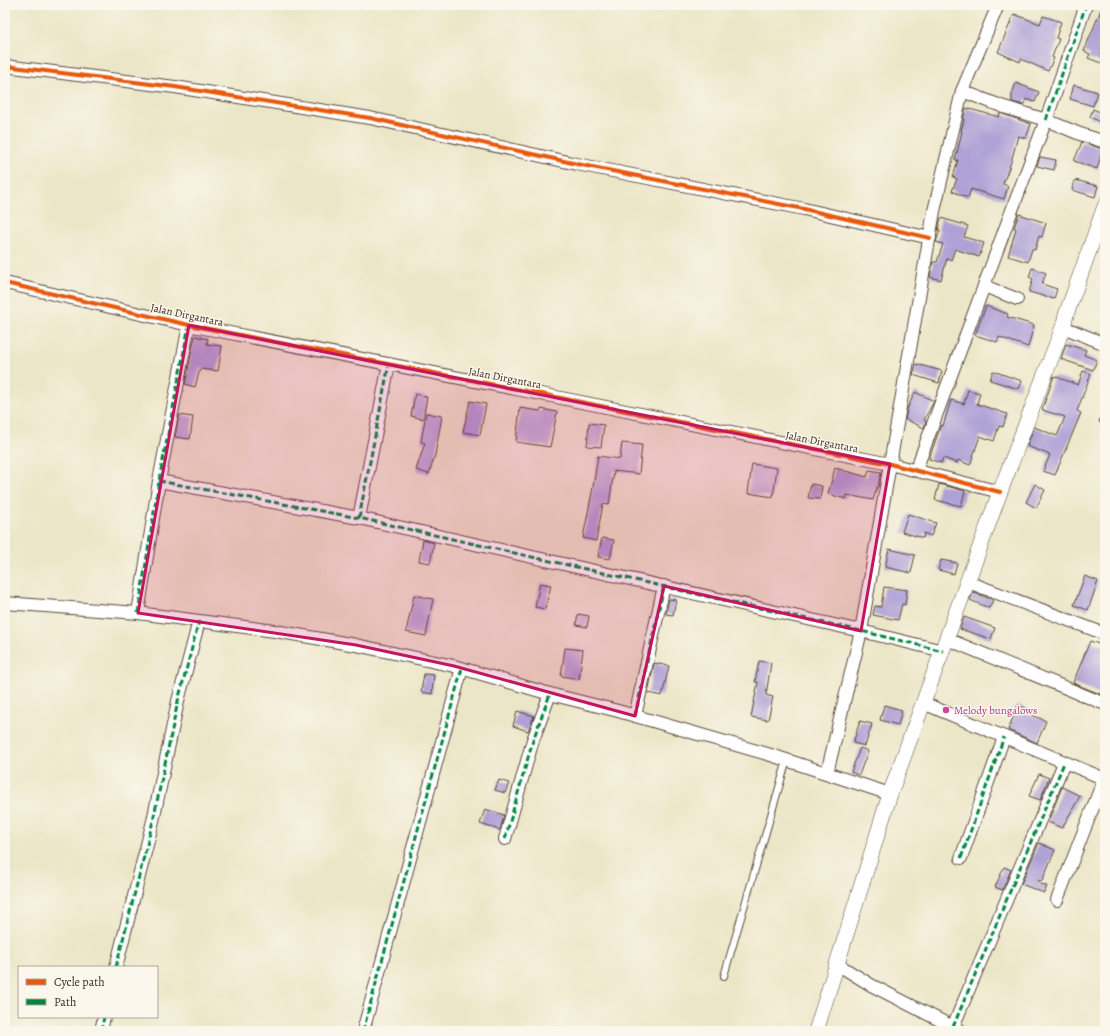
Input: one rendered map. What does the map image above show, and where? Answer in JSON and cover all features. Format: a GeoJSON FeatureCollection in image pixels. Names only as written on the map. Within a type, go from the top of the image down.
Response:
{"type":"FeatureCollection","features":[{"type":"Feature","properties":{"kind":"street"},"geometry":{"type":"LineString","coordinates":[[827,773],[861,631],[934,211],[962,91],[998,5]]}},
{"type":"Feature","properties":{"kind":"street"},"geometry":{"type":"LineString","coordinates":[[916,470],[1046,120],[1086,5]]}},
{"type":"Feature","properties":{"kind":"street"},"geometry":{"type":"LineString","coordinates":[[5,66],[175,87],[370,118],[577,164],[804,209],[930,238]]}},
{"type":"Feature","properties":{"kind":"street"},"geometry":{"type":"LineString","coordinates":[[962,91],[1105,142]]}},
{"type":"Feature","properties":{"kind":"street"},"geometry":{"type":"LineString","coordinates":[[816,1031],[890,794],[1000,492],[1063,327],[1105,206]]}},
{"type":"Feature","properties":{"kind":"street","name":"Jalan Dirgantara"},"geometry":{"type":"LineString","coordinates":[[5,283],[189,325],[890,464],[1000,492]]}},
{"type":"Feature","properties":{"kind":"street"},"geometry":{"type":"LineString","coordinates":[[984,286],[1017,300]]}},
{"type":"Feature","properties":{"kind":"street"},"geometry":{"type":"LineString","coordinates":[[138,613],[159,481],[189,325]]}},
{"type":"Feature","properties":{"kind":"street"},"geometry":{"type":"LineString","coordinates":[[1063,327],[1105,344]]}},
{"type":"Feature","properties":{"kind":"street"},"geometry":{"type":"LineString","coordinates":[[359,518],[389,364]]}},
{"type":"Feature","properties":{"kind":"street"},"geometry":{"type":"LineString","coordinates":[[159,481],[359,518],[861,631],[945,645],[1105,704]]}},
{"type":"Feature","properties":{"kind":"street"},"geometry":{"type":"LineString","coordinates":[[968,582],[1105,634]]}},
{"type":"Feature","properties":{"kind":"street"},"geometry":{"type":"LineString","coordinates":[[635,716],[664,586]]}},
{"type":"Feature","properties":{"kind":"street"},"geometry":{"type":"LineString","coordinates":[[5,603],[138,613],[275,631],[356,645],[462,668],[550,694],[635,716],[787,760],[890,794]]}},
{"type":"Feature","properties":{"kind":"street"},"geometry":{"type":"LineString","coordinates":[[116,966],[153,821],[178,702],[199,621]]}},
{"type":"Feature","properties":{"kind":"street"},"geometry":{"type":"LineString","coordinates":[[363,1031],[462,668]]}},
{"type":"Feature","properties":{"kind":"street"},"geometry":{"type":"LineString","coordinates":[[504,839],[533,740],[550,694]]}},
{"type":"Feature","properties":{"kind":"street"},"geometry":{"type":"LineString","coordinates":[[923,703],[1104,779],[1057,900]]}},
{"type":"Feature","properties":{"kind":"street"},"geometry":{"type":"LineString","coordinates":[[961,858],[1004,737]]}},
{"type":"Feature","properties":{"kind":"street"},"geometry":{"type":"LineString","coordinates":[[837,964],[871,984],[957,1029],[1064,763]]}},
{"type":"Feature","properties":{"kind":"street"},"geometry":{"type":"LineString","coordinates":[[101,1031],[104,1018]]}},
{"type":"Feature","properties":{"kind":"lane"},"geometry":{"type":"LineString","coordinates":[[724,976],[787,760]]}},
{"type":"Feature","properties":{"kind":"highlighted area"},"geometry":{"type":"Polygon","coordinates":[[[189,325],[890,464],[861,631],[664,586],[635,716],[454,666],[356,645],[138,613],[189,325]]]}},
{"type":"Feature","properties":{"kind":"building"},"geometry":{"type":"Polygon","coordinates":[[[1103,5],[1105,5],[1105,54],[1101,63],[1088,58],[1090,54],[1084,51],[1103,5]]]}},
{"type":"Feature","properties":{"kind":"building"},"geometry":{"type":"Polygon","coordinates":[[[1014,14],[1040,24],[1043,16],[1061,22],[1056,38],[1059,39],[1052,57],[1054,58],[1048,71],[1021,59],[1020,62],[998,52],[1014,14]]]}},
{"type":"Feature","properties":{"kind":"building"},"geometry":{"type":"Polygon","coordinates":[[[1016,83],[1039,92],[1035,102],[1026,99],[1024,105],[1012,102],[1012,94],[1016,83]]]}},
{"type":"Feature","properties":{"kind":"building"},"geometry":{"type":"Polygon","coordinates":[[[1074,85],[1097,92],[1093,106],[1070,99],[1074,85]]]}},
{"type":"Feature","properties":{"kind":"building"},"geometry":{"type":"Polygon","coordinates":[[[966,108],[999,117],[1000,113],[1031,124],[1026,138],[1018,136],[1003,184],[1008,186],[1004,199],[971,189],[968,198],[952,191],[957,179],[953,177],[958,160],[955,160],[966,108]]]}},
{"type":"Feature","properties":{"kind":"building"},"geometry":{"type":"Polygon","coordinates":[[[1093,109],[1105,114],[1105,124],[1090,117],[1093,109]]]}},
{"type":"Feature","properties":{"kind":"building"},"geometry":{"type":"Polygon","coordinates":[[[1082,142],[1103,149],[1097,169],[1074,161],[1082,142]]]}},
{"type":"Feature","properties":{"kind":"building"},"geometry":{"type":"Polygon","coordinates":[[[1040,157],[1056,160],[1054,170],[1037,166],[1040,157]]]}},
{"type":"Feature","properties":{"kind":"building"},"geometry":{"type":"Polygon","coordinates":[[[1075,180],[1098,186],[1095,197],[1072,190],[1075,180]]]}},
{"type":"Feature","properties":{"kind":"building"},"geometry":{"type":"Polygon","coordinates":[[[1019,214],[1046,223],[1042,237],[1039,236],[1035,250],[1032,249],[1028,262],[1008,256],[1016,229],[1014,228],[1019,214]]]}},
{"type":"Feature","properties":{"kind":"building"},"geometry":{"type":"Polygon","coordinates":[[[941,218],[968,226],[964,237],[984,243],[979,257],[955,249],[951,260],[947,258],[941,280],[930,277],[933,262],[937,262],[943,244],[936,242],[940,230],[938,230],[941,218]]]}},
{"type":"Feature","properties":{"kind":"building"},"geometry":{"type":"Polygon","coordinates":[[[1032,268],[1046,273],[1042,284],[1057,289],[1054,299],[1029,292],[1033,279],[1029,277],[1032,268]]]}},
{"type":"Feature","properties":{"kind":"building"},"geometry":{"type":"Polygon","coordinates":[[[986,306],[1008,314],[1007,317],[1034,325],[1028,347],[999,337],[997,342],[975,335],[986,306]]]}},
{"type":"Feature","properties":{"kind":"building"},"geometry":{"type":"Polygon","coordinates":[[[195,336],[208,339],[207,344],[222,346],[218,371],[200,369],[195,387],[185,384],[195,336]]]}},
{"type":"Feature","properties":{"kind":"building"},"geometry":{"type":"Polygon","coordinates":[[[1066,344],[1086,350],[1084,355],[1097,360],[1093,370],[1061,359],[1066,344]]]}},
{"type":"Feature","properties":{"kind":"building"},"geometry":{"type":"Polygon","coordinates":[[[916,364],[942,371],[939,383],[913,375],[916,364]]]}},
{"type":"Feature","properties":{"kind":"building"},"geometry":{"type":"Polygon","coordinates":[[[993,371],[1022,381],[1019,389],[990,380],[993,371]]]}},
{"type":"Feature","properties":{"kind":"building"},"geometry":{"type":"Polygon","coordinates":[[[1083,371],[1091,374],[1077,411],[1081,413],[1055,475],[1043,471],[1050,455],[1027,446],[1034,427],[1057,436],[1065,417],[1042,410],[1054,376],[1078,385],[1083,371]]]}},
{"type":"Feature","properties":{"kind":"building"},"geometry":{"type":"Polygon","coordinates":[[[968,390],[980,393],[977,404],[1007,414],[1003,427],[999,426],[994,441],[980,436],[970,465],[958,460],[957,463],[943,458],[941,463],[929,459],[941,425],[943,426],[951,400],[964,404],[968,390]]]}},
{"type":"Feature","properties":{"kind":"building"},"geometry":{"type":"Polygon","coordinates":[[[915,392],[934,401],[924,420],[926,421],[924,428],[905,419],[908,407],[915,392]]]}},
{"type":"Feature","properties":{"kind":"building"},"geometry":{"type":"Polygon","coordinates":[[[415,394],[427,397],[423,419],[411,416],[415,394]]]}},
{"type":"Feature","properties":{"kind":"building"},"geometry":{"type":"Polygon","coordinates":[[[470,401],[486,404],[480,435],[463,432],[470,401]]]}},
{"type":"Feature","properties":{"kind":"building"},"geometry":{"type":"Polygon","coordinates":[[[520,408],[540,411],[541,409],[557,412],[550,447],[516,442],[520,408]]]}},
{"type":"Feature","properties":{"kind":"building"},"geometry":{"type":"Polygon","coordinates":[[[426,413],[442,416],[435,455],[429,474],[416,470],[425,443],[421,442],[426,413]]]}},
{"type":"Feature","properties":{"kind":"building"},"geometry":{"type":"Polygon","coordinates":[[[179,415],[193,417],[190,439],[175,437],[179,415]]]}},
{"type":"Feature","properties":{"kind":"building"},"geometry":{"type":"Polygon","coordinates":[[[589,423],[604,425],[601,447],[587,446],[589,423]]]}},
{"type":"Feature","properties":{"kind":"building"},"geometry":{"type":"Polygon","coordinates":[[[622,443],[642,445],[639,474],[614,471],[609,505],[603,504],[596,541],[583,538],[598,456],[620,459],[622,443]]]}},
{"type":"Feature","properties":{"kind":"building"},"geometry":{"type":"Polygon","coordinates":[[[752,464],[777,468],[773,497],[748,493],[752,464]]]}},
{"type":"Feature","properties":{"kind":"building"},"geometry":{"type":"Polygon","coordinates":[[[835,468],[867,477],[869,470],[881,472],[878,487],[873,500],[847,495],[846,499],[828,494],[835,468]]]}},
{"type":"Feature","properties":{"kind":"building"},"geometry":{"type":"Polygon","coordinates":[[[811,484],[822,486],[820,499],[808,498],[811,484]]]}},
{"type":"Feature","properties":{"kind":"building"},"geometry":{"type":"Polygon","coordinates":[[[939,484],[965,491],[961,506],[935,500],[939,484]]]}},
{"type":"Feature","properties":{"kind":"building"},"geometry":{"type":"Polygon","coordinates":[[[1035,484],[1045,490],[1036,508],[1026,502],[1035,484]]]}},
{"type":"Feature","properties":{"kind":"building"},"geometry":{"type":"Polygon","coordinates":[[[908,514],[936,523],[931,536],[924,533],[923,538],[902,532],[908,514]]]}},
{"type":"Feature","properties":{"kind":"building"},"geometry":{"type":"Polygon","coordinates":[[[602,538],[614,540],[610,559],[598,557],[602,538]]]}},
{"type":"Feature","properties":{"kind":"building"},"geometry":{"type":"Polygon","coordinates":[[[423,540],[434,543],[430,563],[419,561],[423,540]]]}},
{"type":"Feature","properties":{"kind":"building"},"geometry":{"type":"Polygon","coordinates":[[[889,549],[915,555],[911,573],[885,567],[889,549]]]}},
{"type":"Feature","properties":{"kind":"building"},"geometry":{"type":"Polygon","coordinates":[[[941,560],[957,563],[954,574],[938,570],[941,560]]]}},
{"type":"Feature","properties":{"kind":"building"},"geometry":{"type":"Polygon","coordinates":[[[1085,576],[1098,581],[1088,610],[1074,605],[1085,576]]]}},
{"type":"Feature","properties":{"kind":"building"},"geometry":{"type":"Polygon","coordinates":[[[540,583],[551,585],[545,609],[535,607],[540,583]]]}},
{"type":"Feature","properties":{"kind":"building"},"geometry":{"type":"Polygon","coordinates":[[[884,587],[907,590],[905,605],[902,604],[898,620],[873,615],[875,606],[881,607],[884,587]]]}},
{"type":"Feature","properties":{"kind":"building"},"geometry":{"type":"Polygon","coordinates":[[[973,592],[993,600],[989,608],[970,600],[973,592]]]}},
{"type":"Feature","properties":{"kind":"building"},"geometry":{"type":"Polygon","coordinates":[[[414,595],[433,599],[426,636],[406,632],[414,595]]]}},
{"type":"Feature","properties":{"kind":"building"},"geometry":{"type":"Polygon","coordinates":[[[669,599],[676,600],[673,615],[666,614],[669,599]]]}},
{"type":"Feature","properties":{"kind":"building"},"geometry":{"type":"Polygon","coordinates":[[[578,614],[589,616],[587,627],[576,625],[578,614]]]}},
{"type":"Feature","properties":{"kind":"building"},"geometry":{"type":"Polygon","coordinates":[[[964,617],[995,628],[991,639],[960,629],[964,617]]]}},
{"type":"Feature","properties":{"kind":"building"},"geometry":{"type":"Polygon","coordinates":[[[1090,641],[1105,646],[1105,696],[1073,683],[1090,641]]]}},
{"type":"Feature","properties":{"kind":"building"},"geometry":{"type":"Polygon","coordinates":[[[565,648],[583,650],[579,679],[561,676],[565,648]]]}},
{"type":"Feature","properties":{"kind":"building"},"geometry":{"type":"Polygon","coordinates":[[[759,661],[771,663],[766,695],[773,697],[768,720],[751,717],[758,682],[755,682],[759,661]]]}},
{"type":"Feature","properties":{"kind":"building"},"geometry":{"type":"Polygon","coordinates":[[[654,663],[669,666],[662,696],[648,693],[654,663]]]}},
{"type":"Feature","properties":{"kind":"building"},"geometry":{"type":"Polygon","coordinates":[[[424,674],[434,675],[432,694],[421,692],[424,674]]]}},
{"type":"Feature","properties":{"kind":"building"},"geometry":{"type":"Polygon","coordinates":[[[884,705],[902,710],[898,725],[880,720],[884,705]]]}},
{"type":"Feature","properties":{"kind":"building"},"geometry":{"type":"Polygon","coordinates":[[[1018,705],[1031,710],[1030,714],[1046,721],[1037,743],[1008,730],[1018,705]]]}},
{"type":"Feature","properties":{"kind":"building"},"geometry":{"type":"Polygon","coordinates":[[[517,711],[534,716],[528,731],[513,726],[517,711]]]}},
{"type":"Feature","properties":{"kind":"building"},"geometry":{"type":"Polygon","coordinates":[[[860,721],[872,724],[865,746],[853,743],[860,721]]]}},
{"type":"Feature","properties":{"kind":"building"},"geometry":{"type":"Polygon","coordinates":[[[860,748],[868,751],[859,775],[851,772],[860,748]]]}},
{"type":"Feature","properties":{"kind":"building"},"geometry":{"type":"Polygon","coordinates":[[[1039,774],[1049,778],[1040,800],[1029,796],[1039,774]]]}},
{"type":"Feature","properties":{"kind":"building"},"geometry":{"type":"Polygon","coordinates":[[[499,780],[509,783],[505,793],[495,790],[499,780]]]}},
{"type":"Feature","properties":{"kind":"building"},"geometry":{"type":"Polygon","coordinates":[[[1062,787],[1080,796],[1062,828],[1048,822],[1062,787]]]}},
{"type":"Feature","properties":{"kind":"building"},"geometry":{"type":"Polygon","coordinates":[[[485,809],[504,815],[500,830],[480,824],[485,809]]]}},
{"type":"Feature","properties":{"kind":"building"},"geometry":{"type":"Polygon","coordinates":[[[1039,843],[1055,850],[1042,881],[1039,880],[1038,883],[1047,886],[1044,893],[1021,884],[1039,843]]]}},
{"type":"Feature","properties":{"kind":"building"},"geometry":{"type":"Polygon","coordinates":[[[1004,867],[1011,870],[1002,890],[995,887],[1004,867]]]}},
{"type":"Feature","properties":{"kind":"marked path"},"geometry":{"type":"LineString","coordinates":[[1046,120],[1086,5]]}},
{"type":"Feature","properties":{"kind":"marked path"},"geometry":{"type":"LineString","coordinates":[[138,613],[159,481],[189,325]]}},
{"type":"Feature","properties":{"kind":"marked path"},"geometry":{"type":"LineString","coordinates":[[359,518],[389,364]]}},
{"type":"Feature","properties":{"kind":"marked path"},"geometry":{"type":"LineString","coordinates":[[159,481],[359,518],[861,631],[943,651]]}},
{"type":"Feature","properties":{"kind":"marked path"},"geometry":{"type":"LineString","coordinates":[[635,716],[664,586]]}},
{"type":"Feature","properties":{"kind":"marked path"},"geometry":{"type":"LineString","coordinates":[[116,966],[153,821],[178,701],[199,621]]}},
{"type":"Feature","properties":{"kind":"marked path"},"geometry":{"type":"LineString","coordinates":[[363,1031],[462,668]]}},
{"type":"Feature","properties":{"kind":"marked path"},"geometry":{"type":"LineString","coordinates":[[505,839],[533,740],[550,694]]}},
{"type":"Feature","properties":{"kind":"marked path"},"geometry":{"type":"LineString","coordinates":[[961,858],[1004,737]]}},
{"type":"Feature","properties":{"kind":"marked path"},"geometry":{"type":"LineString","coordinates":[[953,1027],[1064,763]]}},
{"type":"Feature","properties":{"kind":"marked path"},"geometry":{"type":"LineString","coordinates":[[101,1031],[104,1018]]}},
{"type":"Feature","properties":{"kind":"cycle path"},"geometry":{"type":"LineString","coordinates":[[5,66],[175,87],[370,118],[577,164],[804,209],[930,238]]}},
{"type":"Feature","properties":{"kind":"cycle path"},"geometry":{"type":"LineString","coordinates":[[5,283],[189,325],[890,464],[1000,492]]}},
{"type":"Feature","properties":{"kind":"place","name":"Melody bungalows"},"geometry":{"type":"Point","coordinates":[946,710]}}]}
